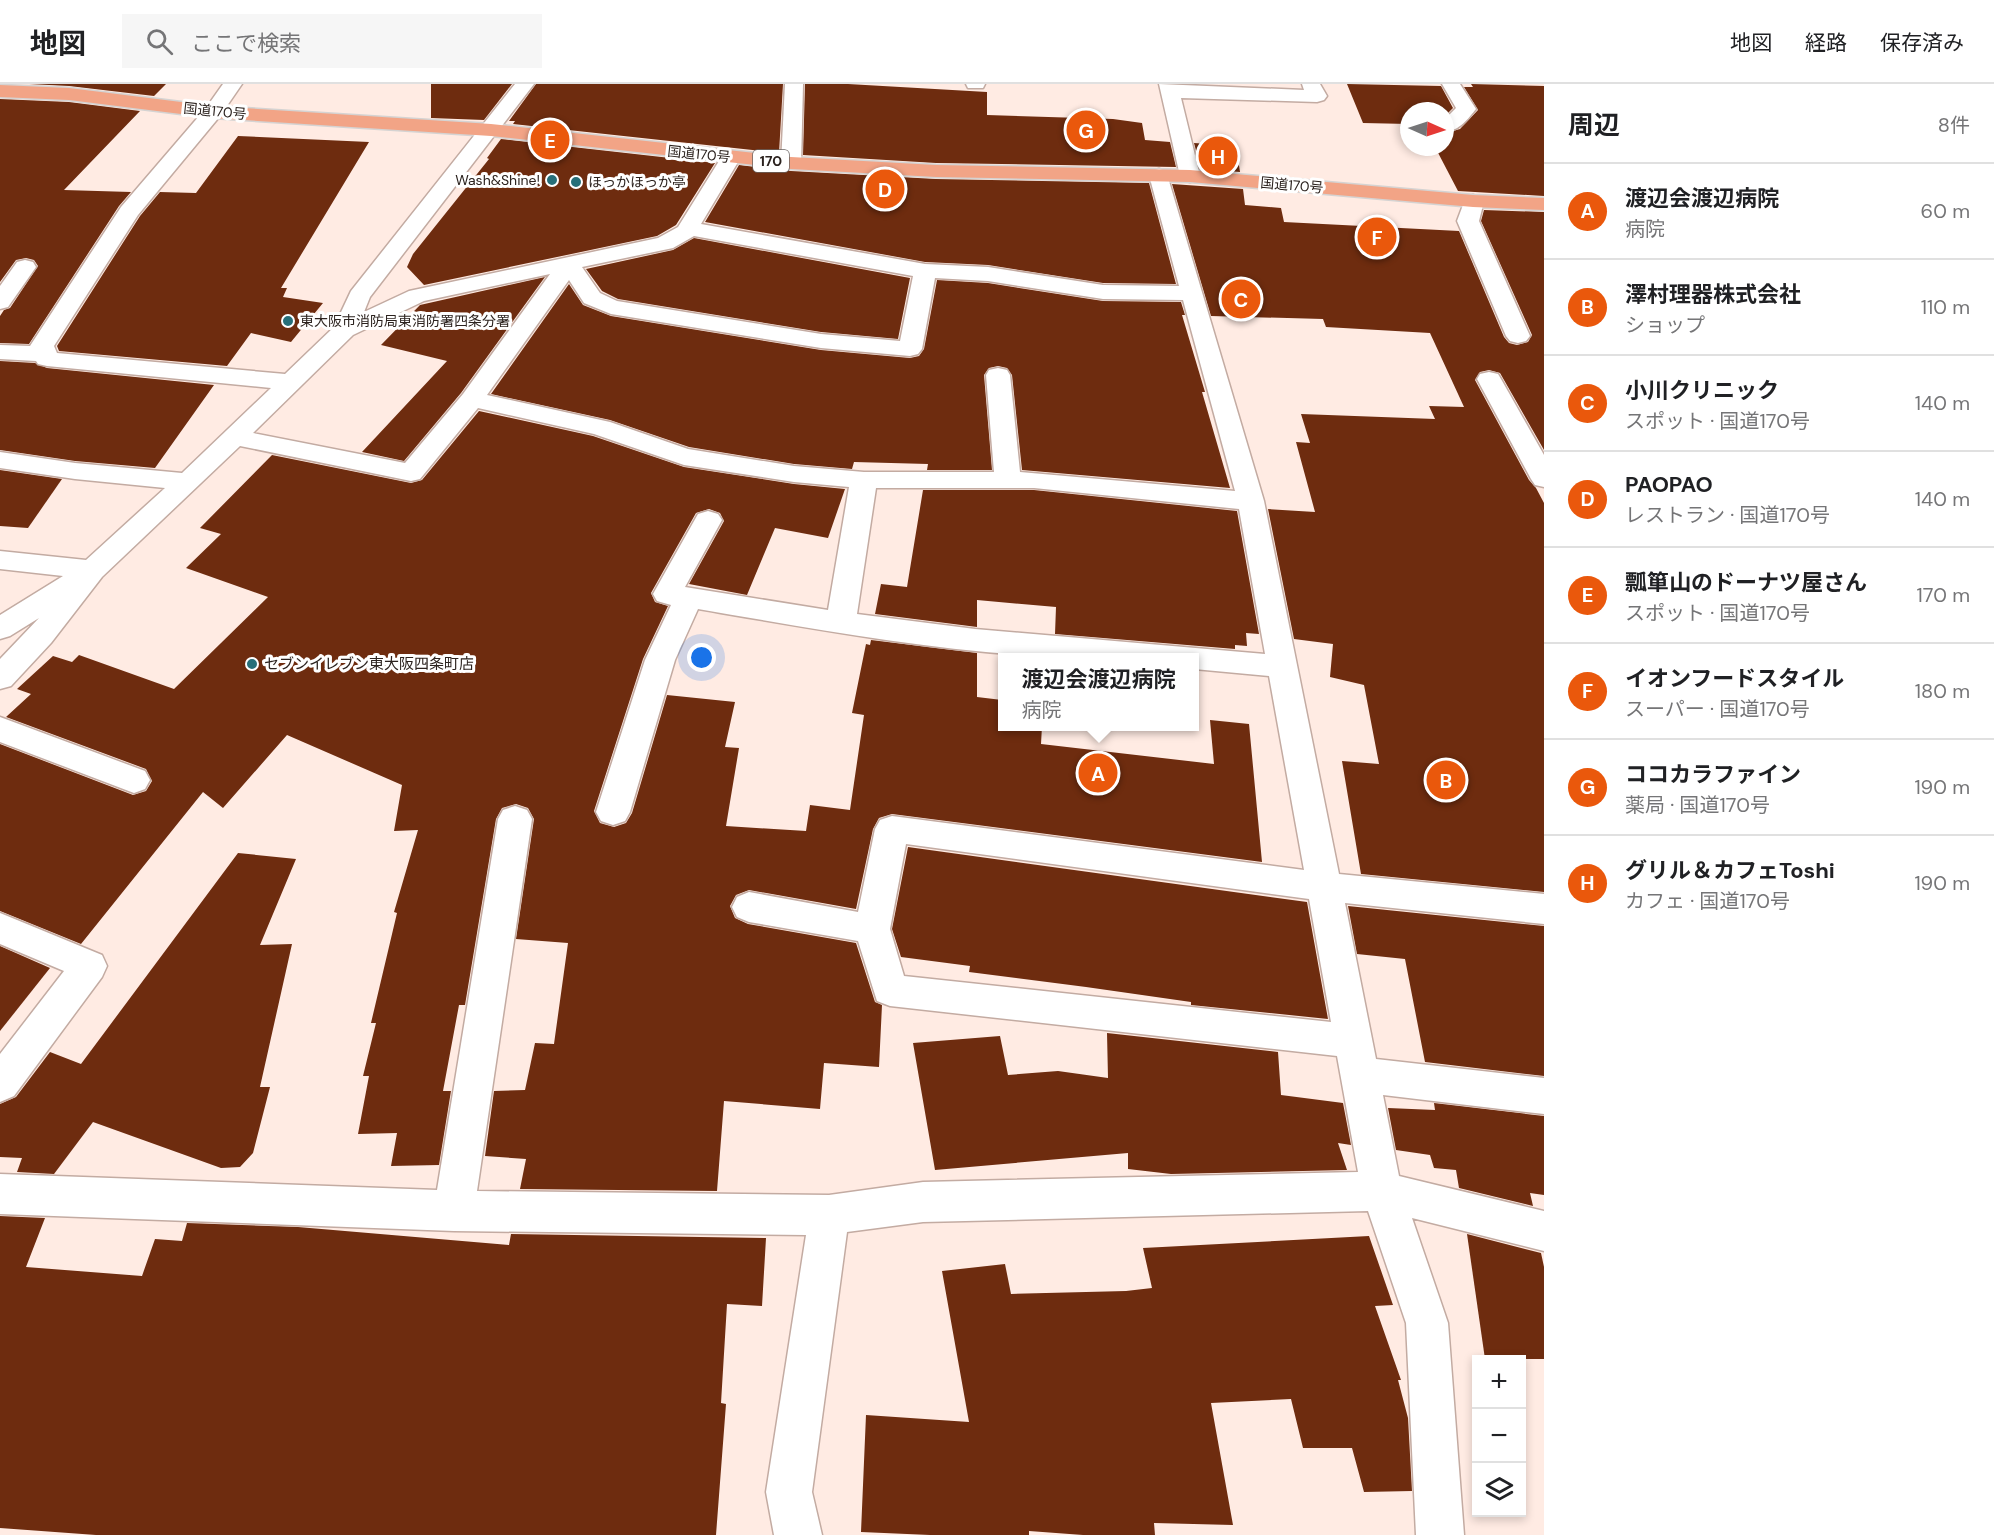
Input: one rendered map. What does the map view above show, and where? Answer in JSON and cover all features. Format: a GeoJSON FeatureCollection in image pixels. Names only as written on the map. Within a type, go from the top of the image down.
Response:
{"type":"FeatureCollection","features":[{"type":"Feature","properties":{"kind":"highway","name":"国道170号"},"geometry":{"type":"LineString","coordinates":[[14,89],[121,99],[213,112],[491,130],[791,163],[936,171],[1190,176],[1473,201],[1544,204]]}},
{"type":"Feature","properties":{"kind":"street"},"geometry":{"type":"LineString","coordinates":[[233,84],[213,112],[129,212],[42,346],[47,359],[290,382]]}},
{"type":"Feature","properties":{"kind":"street"},"geometry":{"type":"LineString","coordinates":[[345,330],[359,296],[525,84]]}},
{"type":"Feature","properties":{"kind":"street"},"geometry":{"type":"LineString","coordinates":[[791,163],[794,84]]}},
{"type":"Feature","properties":{"kind":"street"},"geometry":{"type":"LineString","coordinates":[[1190,176],[1169,88],[1317,96],[1311,84]]}},
{"type":"Feature","properties":{"kind":"street"},"geometry":{"type":"LineString","coordinates":[[1451,84],[1466,109],[1454,121]]}},
{"type":"Feature","properties":{"kind":"street"},"geometry":{"type":"LineString","coordinates":[[0,630],[92,570],[188,482],[345,330],[417,296],[665,243],[686,231],[731,157]]}},
{"type":"Feature","properties":{"kind":"street"},"geometry":{"type":"LineString","coordinates":[[1159,175],[1251,501],[1382,1191],[1427,1323],[1440,1535]]}},
{"type":"Feature","properties":{"kind":"street"},"geometry":{"type":"LineString","coordinates":[[1473,201],[1468,221],[1518,336]]}},
{"type":"Feature","properties":{"kind":"street"},"geometry":{"type":"LineString","coordinates":[[688,228],[925,272],[988,274],[1103,292],[1192,293]]}},
{"type":"Feature","properties":{"kind":"street"},"geometry":{"type":"LineString","coordinates":[[569,264],[592,298],[611,307],[821,341],[910,349],[925,272]]}},
{"type":"Feature","properties":{"kind":"street"},"geometry":{"type":"LineString","coordinates":[[233,437],[411,473],[472,399],[569,264]]}},
{"type":"Feature","properties":{"kind":"street"},"geometry":{"type":"LineString","coordinates":[[0,302],[25,267]]}},
{"type":"Feature","properties":{"kind":"street"},"geometry":{"type":"LineString","coordinates":[[0,352],[45,354]]}},
{"type":"Feature","properties":{"kind":"street"},"geometry":{"type":"LineString","coordinates":[[998,375],[1008,480]]}},
{"type":"Feature","properties":{"kind":"street"},"geometry":{"type":"LineString","coordinates":[[1489,379],[1544,479]]}},
{"type":"Feature","properties":{"kind":"street"},"geometry":{"type":"LineString","coordinates":[[472,399],[601,428],[684,457],[794,474],[864,480],[1034,480],[1251,501]]}},
{"type":"Feature","properties":{"kind":"street"},"geometry":{"type":"LineString","coordinates":[[0,460],[75,471],[188,482]]}},
{"type":"Feature","properties":{"kind":"street"},"geometry":{"type":"LineString","coordinates":[[841,622],[864,480]]}},
{"type":"Feature","properties":{"kind":"street"},"geometry":{"type":"LineString","coordinates":[[708,519],[667,594],[841,622],[975,640],[1134,653]]}},
{"type":"Feature","properties":{"kind":"street"},"geometry":{"type":"LineString","coordinates":[[0,560],[92,570]]}},
{"type":"Feature","properties":{"kind":"street"},"geometry":{"type":"LineString","coordinates":[[0,678],[41,636],[92,570]]}},
{"type":"Feature","properties":{"kind":"street"},"geometry":{"type":"LineString","coordinates":[[613,812],[660,660],[688,598]]}},
{"type":"Feature","properties":{"kind":"street"},"geometry":{"type":"LineString","coordinates":[[1199,658],[1282,666]]}},
{"type":"Feature","properties":{"kind":"street"},"geometry":{"type":"LineString","coordinates":[[0,729],[135,780]]}},
{"type":"Feature","properties":{"kind":"street"},"geometry":{"type":"LineString","coordinates":[[454,1211],[515,819]]}},
{"type":"Feature","properties":{"kind":"street"},"geometry":{"type":"LineString","coordinates":[[1544,909],[1324,887],[892,829],[872,929],[890,990],[1357,1058],[1544,1096]]}},
{"type":"Feature","properties":{"kind":"street"},"geometry":{"type":"LineString","coordinates":[[750,907],[872,929]]}},
{"type":"Feature","properties":{"kind":"street"},"geometry":{"type":"LineString","coordinates":[[0,928],[89,966],[0,1084]]}},
{"type":"Feature","properties":{"kind":"street"},"geometry":{"type":"LineString","coordinates":[[0,1194],[454,1211],[829,1215],[923,1202],[1382,1191],[1544,1231]]}},
{"type":"Feature","properties":{"kind":"street"},"geometry":{"type":"LineString","coordinates":[[798,1535],[789,1492],[829,1215]]}},
{"type":"Feature","properties":{"kind":"building"},"geometry":{"type":"Polygon","coordinates":[[[29,84],[166,84],[154,96],[69,86],[29,84]]]}},
{"type":"Feature","properties":{"kind":"building"},"geometry":{"type":"Polygon","coordinates":[[[431,84],[512,84],[484,120],[431,118],[431,84]]]}},
{"type":"Feature","properties":{"kind":"building"},"geometry":{"type":"Polygon","coordinates":[[[536,84],[783,84],[779,153],[513,124],[515,121],[509,121],[536,84]]]}},
{"type":"Feature","properties":{"kind":"building"},"geometry":{"type":"Polygon","coordinates":[[[805,84],[848,84],[987,92],[987,115],[1113,119],[1142,123],[1145,140],[1170,142],[1176,167],[936,163],[803,155],[805,84]]]}},
{"type":"Feature","properties":{"kind":"building"},"geometry":{"type":"Polygon","coordinates":[[[1347,84],[1441,86],[1450,102],[1400,102],[1400,124],[1363,123],[1347,84]]]}},
{"type":"Feature","properties":{"kind":"building"},"geometry":{"type":"Polygon","coordinates":[[[1471,84],[1544,86],[1544,196],[1458,191],[1440,156],[1454,156],[1454,131],[1460,129],[1478,110],[1464,87],[1473,87],[1471,84]]]}},
{"type":"Feature","properties":{"kind":"building"},"geometry":{"type":"Polygon","coordinates":[[[0,99],[69,102],[140,111],[64,190],[131,192],[119,206],[29,344],[0,343],[0,316],[4,310],[10,308],[38,266],[34,260],[26,258],[16,260],[0,282],[0,99]]]}},
{"type":"Feature","properties":{"kind":"building"},"geometry":{"type":"Polygon","coordinates":[[[238,136],[369,142],[281,288],[287,288],[283,297],[323,303],[291,342],[251,333],[227,366],[59,351],[57,346],[140,216],[160,192],[196,193],[238,136]]]}},
{"type":"Feature","properties":{"kind":"building"},"geometry":{"type":"Polygon","coordinates":[[[501,139],[715,163],[676,225],[657,236],[424,285],[407,267],[413,254],[489,159],[487,158],[501,139]]]}},
{"type":"Feature","properties":{"kind":"building"},"geometry":{"type":"Polygon","coordinates":[[[1194,143],[1236,146],[1240,172],[1201,169],[1194,143]]]}},
{"type":"Feature","properties":{"kind":"building"},"geometry":{"type":"Polygon","coordinates":[[[739,165],[791,171],[936,179],[1149,183],[1176,284],[1103,283],[988,265],[925,262],[705,222],[739,165]]]}},
{"type":"Feature","properties":{"kind":"building"},"geometry":{"type":"Polygon","coordinates":[[[1172,184],[1243,189],[1245,205],[1281,208],[1284,222],[1459,231],[1504,337],[1509,343],[1517,345],[1528,342],[1532,335],[1481,221],[1484,210],[1544,212],[1544,450],[1500,373],[1489,370],[1480,372],[1475,380],[1529,480],[1544,503],[1544,892],[1361,874],[1342,761],[1379,764],[1364,685],[1330,677],[1333,644],[1294,639],[1268,509],[1315,512],[1296,442],[1310,443],[1301,414],[1435,419],[1429,406],[1464,407],[1430,333],[1326,327],[1323,319],[1211,316],[1172,184]]]}},
{"type":"Feature","properties":{"kind":"building"},"geometry":{"type":"Polygon","coordinates":[[[694,238],[910,278],[898,339],[821,332],[618,299],[602,291],[586,269],[673,250],[694,238]]]}},
{"type":"Feature","properties":{"kind":"building"},"geometry":{"type":"Polygon","coordinates":[[[545,277],[461,393],[404,461],[362,452],[447,361],[381,345],[420,305],[545,277]]]}},
{"type":"Feature","properties":{"kind":"building"},"geometry":{"type":"Polygon","coordinates":[[[937,280],[988,283],[1103,301],[1181,302],[1185,315],[1182,315],[1205,392],[1202,392],[1230,488],[1022,470],[1012,375],[1007,368],[998,366],[989,368],[984,375],[992,470],[927,470],[928,464],[854,462],[852,469],[794,464],[689,447],[610,420],[491,394],[569,284],[583,305],[611,316],[821,350],[910,358],[919,356],[924,349],[937,280]]]}},
{"type":"Feature","properties":{"kind":"building"},"geometry":{"type":"Polygon","coordinates":[[[0,361],[35,363],[47,368],[214,385],[155,468],[75,461],[0,450],[0,361]]]}},
{"type":"Feature","properties":{"kind":"building"},"geometry":{"type":"Polygon","coordinates":[[[479,411],[593,436],[684,467],[794,484],[845,489],[828,538],[775,528],[747,595],[689,584],[724,521],[720,513],[709,509],[696,513],[651,593],[655,602],[668,606],[643,659],[594,811],[600,823],[614,827],[626,823],[632,813],[667,695],[735,702],[725,747],[739,748],[726,826],[806,831],[810,805],[850,810],[864,715],[852,713],[866,644],[870,645],[871,640],[977,653],[977,697],[998,700],[998,731],[1042,731],[1041,744],[1214,764],[1210,720],[1249,724],[1262,862],[892,814],[879,818],[873,829],[856,909],[749,890],[736,895],[730,906],[735,918],[748,924],[856,943],[875,1002],[882,1005],[879,1067],[824,1063],[820,1109],[724,1101],[717,1191],[520,1189],[526,1159],[485,1156],[494,1091],[525,1090],[535,1043],[554,1044],[568,943],[516,939],[534,819],[528,808],[516,804],[502,808],[496,819],[465,1005],[459,1005],[443,1091],[451,1091],[439,1165],[391,1166],[397,1133],[358,1134],[369,1076],[363,1076],[376,1023],[371,1023],[397,913],[394,912],[418,830],[394,831],[402,785],[287,735],[223,808],[203,792],[81,944],[0,911],[0,744],[133,795],[146,791],[152,781],[146,769],[6,717],[31,694],[17,689],[53,656],[72,662],[79,655],[174,689],[268,597],[186,568],[221,534],[200,528],[272,455],[411,483],[422,480],[479,411]]]}},
{"type":"Feature","properties":{"kind":"building"},"geometry":{"type":"Polygon","coordinates":[[[0,470],[62,479],[28,528],[0,526],[0,470]]]}},
{"type":"Feature","properties":{"kind":"building"},"geometry":{"type":"Polygon","coordinates":[[[923,490],[1034,490],[1237,511],[1259,634],[1246,633],[1247,646],[1235,645],[1235,649],[1055,634],[1056,607],[977,600],[977,627],[875,614],[881,584],[907,587],[923,490]]]}},
{"type":"Feature","properties":{"kind":"building"},"geometry":{"type":"Polygon","coordinates":[[[908,847],[1307,902],[1328,1019],[1191,1005],[1191,1002],[969,972],[970,966],[901,957],[892,929],[908,847]]]}},
{"type":"Feature","properties":{"kind":"building"},"geometry":{"type":"Polygon","coordinates":[[[238,853],[296,859],[260,945],[292,944],[260,1087],[270,1087],[253,1153],[240,1167],[221,1168],[93,1122],[54,1174],[17,1172],[22,1158],[0,1157],[0,1104],[16,1097],[50,1052],[81,1064],[238,853]]]}},
{"type":"Feature","properties":{"kind":"building"},"geometry":{"type":"Polygon","coordinates":[[[1348,906],[1544,926],[1544,1076],[1425,1062],[1405,959],[1357,954],[1348,906]]]}},
{"type":"Feature","properties":{"kind":"building"},"geometry":{"type":"Polygon","coordinates":[[[0,946],[50,968],[0,1031],[0,946]]]}},
{"type":"Feature","properties":{"kind":"building"},"geometry":{"type":"Polygon","coordinates":[[[1107,1033],[1278,1052],[1281,1095],[1343,1103],[1351,1145],[1338,1143],[1347,1170],[1171,1174],[1128,1169],[1128,1153],[935,1170],[913,1043],[1000,1036],[1008,1075],[1058,1071],[1108,1078],[1107,1033]]]}},
{"type":"Feature","properties":{"kind":"building"},"geometry":{"type":"Polygon","coordinates":[[[1434,1103],[1544,1116],[1544,1195],[1530,1193],[1533,1206],[1459,1188],[1456,1170],[1434,1168],[1430,1155],[1396,1150],[1388,1108],[1435,1110],[1434,1103]]]}},
{"type":"Feature","properties":{"kind":"building"},"geometry":{"type":"Polygon","coordinates":[[[0,1216],[45,1218],[26,1267],[142,1276],[155,1239],[182,1241],[187,1223],[298,1227],[509,1245],[511,1234],[766,1238],[762,1306],[727,1304],[721,1403],[726,1404],[716,1535],[96,1535],[0,1528],[0,1216]]]}},
{"type":"Feature","properties":{"kind":"building"},"geometry":{"type":"Polygon","coordinates":[[[1467,1234],[1541,1253],[1544,1267],[1544,1359],[1526,1359],[1526,1355],[1484,1355],[1467,1234]]]}},
{"type":"Feature","properties":{"kind":"building"},"geometry":{"type":"Polygon","coordinates":[[[1369,1236],[1393,1305],[1375,1306],[1401,1380],[1398,1380],[1408,1418],[1412,1491],[1364,1492],[1352,1448],[1303,1448],[1291,1399],[1211,1403],[1233,1525],[1154,1523],[1155,1535],[1083,1535],[1029,1531],[1029,1535],[861,1532],[866,1415],[969,1422],[942,1271],[1005,1264],[1011,1294],[1126,1291],[1152,1288],[1143,1248],[1369,1236]]]}},
{"type":"Feature","properties":{"kind":"place","name":"ココカラファイン"},"geometry":{"type":"Point","coordinates":[1086,130]}},
{"type":"Feature","properties":{"kind":"place","name":"瓢箪山のドーナツ屋さん"},"geometry":{"type":"Point","coordinates":[550,140]}},
{"type":"Feature","properties":{"kind":"place","name":"グリル＆カフェToshi"},"geometry":{"type":"Point","coordinates":[1218,156]}},
{"type":"Feature","properties":{"kind":"place","name":"Wash&Shine!"},"geometry":{"type":"Point","coordinates":[552,180]}},
{"type":"Feature","properties":{"kind":"place","name":"ほっかほっか亭"},"geometry":{"type":"Point","coordinates":[576,182]}},
{"type":"Feature","properties":{"kind":"place","name":"PAOPAO"},"geometry":{"type":"Point","coordinates":[885,189]}},
{"type":"Feature","properties":{"kind":"place","name":"イオンフードスタイル"},"geometry":{"type":"Point","coordinates":[1377,237]}},
{"type":"Feature","properties":{"kind":"place","name":"小川クリニック"},"geometry":{"type":"Point","coordinates":[1241,299]}},
{"type":"Feature","properties":{"kind":"place","name":"東大阪市消防局東消防署四条分署"},"geometry":{"type":"Point","coordinates":[288,321]}},
{"type":"Feature","properties":{"kind":"place","name":"セブンイレブン東大阪四条町店"},"geometry":{"type":"Point","coordinates":[252,664]}},
{"type":"Feature","properties":{"kind":"place","name":"渡辺会渡辺病院"},"geometry":{"type":"Point","coordinates":[1098,773]}},
{"type":"Feature","properties":{"kind":"place","name":"澤村理器株式会社"},"geometry":{"type":"Point","coordinates":[1446,780]}}]}
